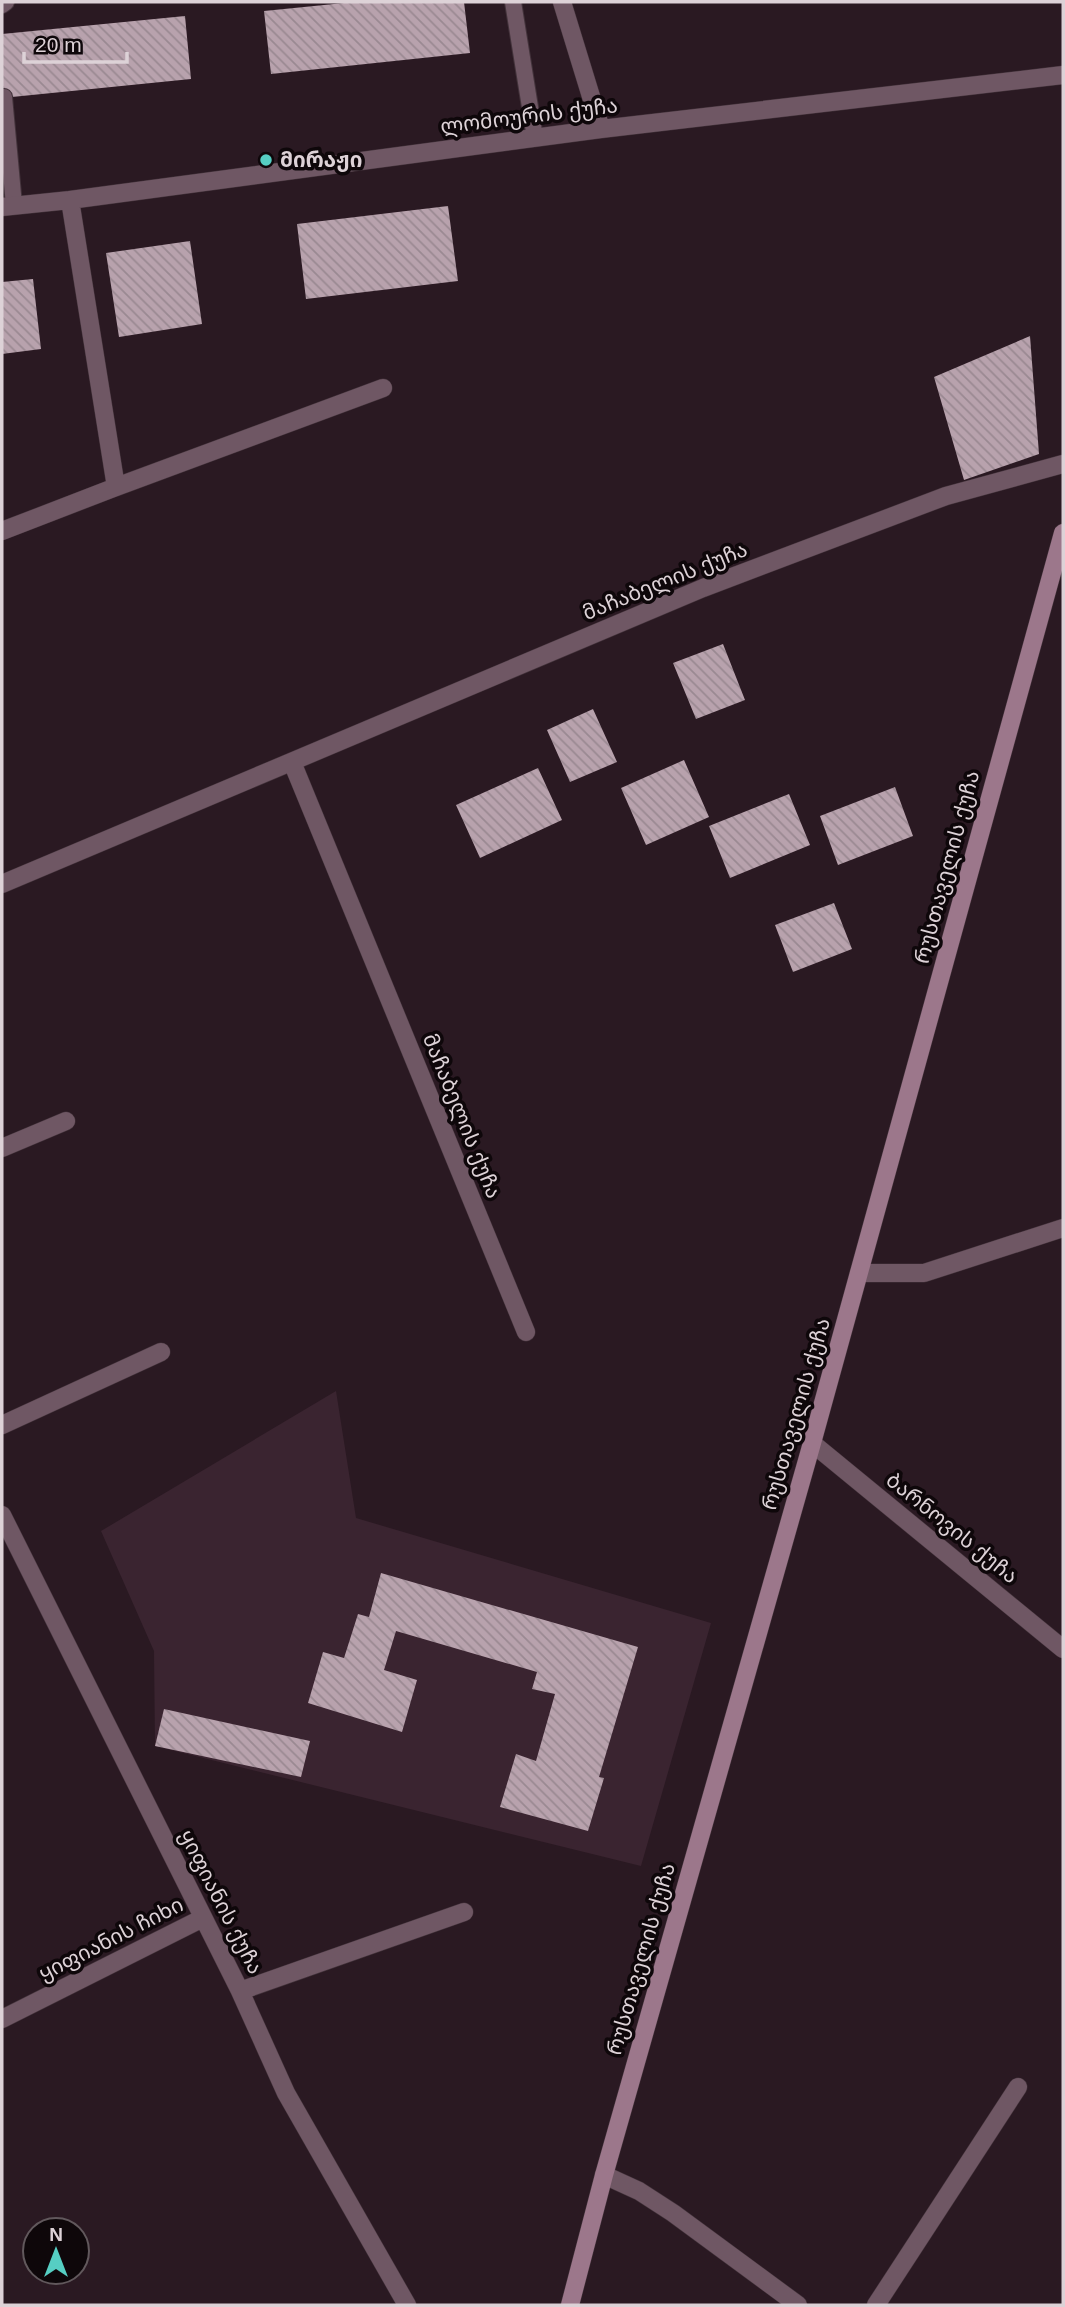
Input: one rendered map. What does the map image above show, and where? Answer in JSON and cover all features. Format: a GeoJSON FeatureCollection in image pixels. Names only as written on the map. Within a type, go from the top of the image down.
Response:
{"type":"FeatureCollection","features":[{"type":"Feature","properties":{"kind":"main road","name":"რუსთაველის ქუჩა"},"geometry":{"type":"LineString","coordinates":[[570,2305],[604,2175],[812,1443],[1063,534]]}},
{"type":"Feature","properties":{"kind":"street"},"geometry":{"type":"LineString","coordinates":[[562,2],[601,130]]}},
{"type":"Feature","properties":{"kind":"street","name":"ლომოურის ქუჩა"},"geometry":{"type":"LineString","coordinates":[[8,206],[535,138],[1063,75]]}},
{"type":"Feature","properties":{"kind":"street"},"geometry":{"type":"LineString","coordinates":[[70,200],[116,486]]}},
{"type":"Feature","properties":{"kind":"street"},"geometry":{"type":"LineString","coordinates":[[2,531],[383,388]]}},
{"type":"Feature","properties":{"kind":"street","name":"მაჩაბელის ქუჩა"},"geometry":{"type":"LineString","coordinates":[[2,884],[703,588],[946,496],[1063,464]]}},
{"type":"Feature","properties":{"kind":"street","name":"მაჩაბელის ქუჩა"},"geometry":{"type":"LineString","coordinates":[[292,762],[526,1332]]}},
{"type":"Feature","properties":{"kind":"street"},"geometry":{"type":"LineString","coordinates":[[2,1148],[66,1121]]}},
{"type":"Feature","properties":{"kind":"street"},"geometry":{"type":"LineString","coordinates":[[859,1273],[924,1273],[1063,1228]]}},
{"type":"Feature","properties":{"kind":"street"},"geometry":{"type":"LineString","coordinates":[[2,1425],[161,1352]]}},
{"type":"Feature","properties":{"kind":"street","name":"ბარნოვის ქუჩა"},"geometry":{"type":"LineString","coordinates":[[812,1443],[1063,1649]]}},
{"type":"Feature","properties":{"kind":"street","name":"ყიფიანის ქუჩა"},"geometry":{"type":"LineString","coordinates":[[2,1515],[240,1991],[286,2093],[407,2305]]}},
{"type":"Feature","properties":{"kind":"street"},"geometry":{"type":"LineString","coordinates":[[240,1991],[464,1912]]}},
{"type":"Feature","properties":{"kind":"street","name":"ყიფიანის ჩიხი"},"geometry":{"type":"LineString","coordinates":[[2,2019],[203,1919]]}},
{"type":"Feature","properties":{"kind":"street"},"geometry":{"type":"LineString","coordinates":[[876,2305],[1018,2087]]}},
{"type":"Feature","properties":{"kind":"street"},"geometry":{"type":"LineString","coordinates":[[604,2175],[673,2213],[798,2305]]}},
{"type":"Feature","properties":{"kind":"lane"},"geometry":{"type":"LineString","coordinates":[[513,2],[535,138]]}},
{"type":"Feature","properties":{"kind":"lane"},"geometry":{"type":"LineString","coordinates":[[4,97],[8,206]]}},
{"type":"Feature","properties":{"kind":"shaded area"},"geometry":{"type":"Polygon","coordinates":[[[336,1391],[356,1518],[711,1623],[641,1866],[155,1746],[154,1651],[101,1531],[336,1391]]]}},
{"type":"Feature","properties":{"kind":"building"},"geometry":{"type":"Polygon","coordinates":[[[354,2],[464,2],[470,53],[271,74],[264,11],[354,2]]]}},
{"type":"Feature","properties":{"kind":"building"},"geometry":{"type":"Polygon","coordinates":[[[185,16],[191,79],[2,98],[2,34],[185,16]]]}},
{"type":"Feature","properties":{"kind":"building"},"geometry":{"type":"Polygon","coordinates":[[[448,206],[458,281],[306,299],[297,224],[448,206]]]}},
{"type":"Feature","properties":{"kind":"building"},"geometry":{"type":"Polygon","coordinates":[[[190,241],[202,324],[119,337],[106,253],[190,241]]]}},
{"type":"Feature","properties":{"kind":"building"},"geometry":{"type":"Polygon","coordinates":[[[33,279],[41,349],[2,354],[2,282],[33,279]]]}},
{"type":"Feature","properties":{"kind":"building"},"geometry":{"type":"Polygon","coordinates":[[[1030,336],[1039,454],[964,480],[934,377],[1030,336]]]}},
{"type":"Feature","properties":{"kind":"building"},"geometry":{"type":"Polygon","coordinates":[[[723,644],[745,700],[696,719],[673,663],[723,644]]]}},
{"type":"Feature","properties":{"kind":"building"},"geometry":{"type":"Polygon","coordinates":[[[593,709],[617,762],[570,782],[547,730],[593,709]]]}},
{"type":"Feature","properties":{"kind":"building"},"geometry":{"type":"Polygon","coordinates":[[[684,760],[709,817],[646,845],[621,788],[684,760]]]}},
{"type":"Feature","properties":{"kind":"building"},"geometry":{"type":"Polygon","coordinates":[[[538,768],[562,820],[480,858],[456,805],[538,768]]]}},
{"type":"Feature","properties":{"kind":"building"},"geometry":{"type":"Polygon","coordinates":[[[895,787],[913,836],[838,865],[820,816],[895,787]]]}},
{"type":"Feature","properties":{"kind":"building"},"geometry":{"type":"Polygon","coordinates":[[[789,794],[810,845],[730,878],[709,826],[789,794]]]}},
{"type":"Feature","properties":{"kind":"building"},"geometry":{"type":"Polygon","coordinates":[[[834,903],[852,949],[793,972],[775,925],[834,903]]]}},
{"type":"Feature","properties":{"kind":"building"},"geometry":{"type":"Polygon","coordinates":[[[381,1573],[638,1647],[599,1777],[604,1778],[588,1831],[500,1807],[516,1754],[536,1761],[555,1694],[532,1689],[537,1672],[396,1631],[384,1670],[417,1680],[402,1732],[308,1703],[323,1652],[344,1658],[358,1614],[369,1617],[381,1573]]]}},
{"type":"Feature","properties":{"kind":"building"},"geometry":{"type":"Polygon","coordinates":[[[164,1709],[310,1741],[301,1777],[155,1746],[164,1709]]]}},
{"type":"Feature","properties":{"kind":"place","name":"მირაჟი"},"geometry":{"type":"Point","coordinates":[266,160]}}]}
